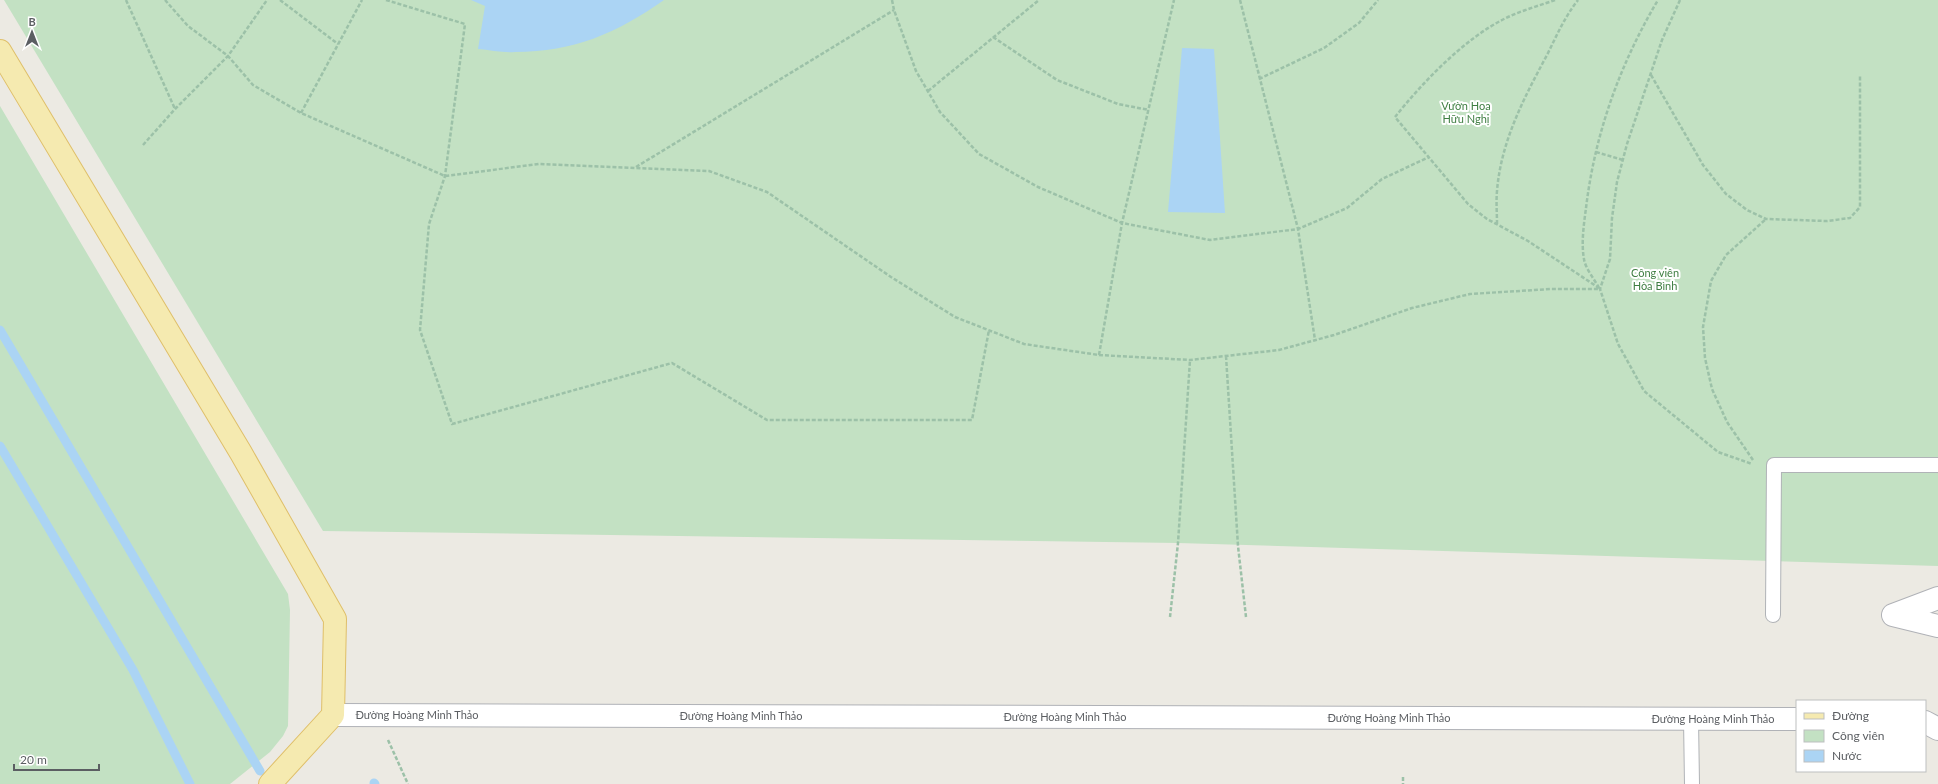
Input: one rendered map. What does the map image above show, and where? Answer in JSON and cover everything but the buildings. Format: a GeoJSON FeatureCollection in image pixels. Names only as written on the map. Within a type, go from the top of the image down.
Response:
{"type":"FeatureCollection","features":[{"type":"Feature","properties":{"kind":"main road"},"geometry":{"type":"LineString","coordinates":[[0,51],[241,453],[335,619],[333,715],[270,784]]}},
{"type":"Feature","properties":{"kind":"main road"},"geometry":{"type":"LineString","coordinates":[[1938,598],[1893,615],[1938,626]]}},
{"type":"Feature","properties":{"kind":"main road"},"geometry":{"type":"LineString","coordinates":[[1926,717],[1938,712]]}},
{"type":"Feature","properties":{"kind":"main road","name":"Đường Hoàng Minh Thảo"},"geometry":{"type":"LineString","coordinates":[[333,715],[1691,720],[1796,719]]}},
{"type":"Feature","properties":{"kind":"main road"},"geometry":{"type":"LineString","coordinates":[[1926,723],[1938,729]]}},
{"type":"Feature","properties":{"kind":"lane"},"geometry":{"type":"LineString","coordinates":[[1773,615],[1774,465],[1938,465]]}},
{"type":"Feature","properties":{"kind":"lane"},"geometry":{"type":"LineString","coordinates":[[1691,720],[1692,784]]}},
{"type":"Feature","properties":{"kind":"path"},"geometry":{"type":"LineString","coordinates":[[126,0],[175,109]]}},
{"type":"Feature","properties":{"kind":"path"},"geometry":{"type":"LineString","coordinates":[[165,0],[188,26],[228,56],[253,85],[301,113],[444,176],[538,164],[709,171],[767,192],[898,281],[955,317],[1024,344],[1099,355],[1190,360],[1279,350],[1315,340],[1412,308],[1470,294],[1550,289],[1600,289]]}},
{"type":"Feature","properties":{"kind":"path"},"geometry":{"type":"LineString","coordinates":[[143,145],[175,109],[228,56],[267,0]]}},
{"type":"Feature","properties":{"kind":"path"},"geometry":{"type":"LineString","coordinates":[[280,0],[338,44]]}},
{"type":"Feature","properties":{"kind":"path"},"geometry":{"type":"LineString","coordinates":[[301,113],[362,0]]}},
{"type":"Feature","properties":{"kind":"path"},"geometry":{"type":"LineString","coordinates":[[386,0],[465,24],[444,176],[429,224],[420,330],[452,424],[672,363],[767,420],[972,420],[989,330]]}},
{"type":"Feature","properties":{"kind":"path"},"geometry":{"type":"LineString","coordinates":[[892,0],[894,10],[916,71],[940,112],[979,154],[1038,187],[1122,224],[1210,240],[1298,229],[1347,208],[1382,179],[1429,157]]}},
{"type":"Feature","properties":{"kind":"path"},"geometry":{"type":"LineString","coordinates":[[928,91],[1039,0]]}},
{"type":"Feature","properties":{"kind":"path"},"geometry":{"type":"LineString","coordinates":[[1099,355],[1122,224],[1174,0]]}},
{"type":"Feature","properties":{"kind":"path"},"geometry":{"type":"LineString","coordinates":[[1240,0],[1298,229],[1315,340]]}},
{"type":"Feature","properties":{"kind":"path"},"geometry":{"type":"LineString","coordinates":[[1260,79],[1324,48],[1359,23],[1378,0]]}},
{"type":"Feature","properties":{"kind":"path"},"geometry":{"type":"LineString","coordinates":[[1555,0],[1503,19],[1482,33],[1423,84],[1395,117],[1468,204],[1487,219],[1528,241],[1600,289]]}},
{"type":"Feature","properties":{"kind":"path"},"geometry":{"type":"LineString","coordinates":[[1497,224],[1497,190],[1503,157],[1511,127],[1524,96],[1564,18],[1578,0]]}},
{"type":"Feature","properties":{"kind":"path"},"geometry":{"type":"LineString","coordinates":[[1658,0],[1629,54],[1614,90],[1596,152],[1589,179],[1584,221],[1584,260],[1600,289],[1618,344],[1644,391],[1718,452],[1757,465],[1727,422],[1712,389],[1705,358],[1703,327],[1711,281],[1726,255],[1766,219]]}},
{"type":"Feature","properties":{"kind":"path"},"geometry":{"type":"LineString","coordinates":[[1600,289],[1610,259],[1612,218],[1623,160],[1662,40],[1680,0]]}},
{"type":"Feature","properties":{"kind":"path"},"geometry":{"type":"LineString","coordinates":[[636,167],[894,10]]}},
{"type":"Feature","properties":{"kind":"path"},"geometry":{"type":"LineString","coordinates":[[993,37],[1057,80],[1118,104],[1149,110]]}},
{"type":"Feature","properties":{"kind":"path"},"geometry":{"type":"LineString","coordinates":[[1651,74],[1708,171],[1726,194],[1747,210],[1766,219],[1827,221],[1850,218],[1860,207],[1860,76]]}},
{"type":"Feature","properties":{"kind":"path"},"geometry":{"type":"LineString","coordinates":[[1596,152],[1623,160]]}},
{"type":"Feature","properties":{"kind":"path"},"geometry":{"type":"LineString","coordinates":[[1226,356],[1238,546],[1246,616]]}},
{"type":"Feature","properties":{"kind":"path"},"geometry":{"type":"LineString","coordinates":[[1170,617],[1178,543],[1190,360]]}},
{"type":"Feature","properties":{"kind":"path"},"geometry":{"type":"LineString","coordinates":[[377,714],[408,784]]}},
{"type":"Feature","properties":{"kind":"path"},"geometry":{"type":"LineString","coordinates":[[1403,777],[1403,784]]}},
{"type":"Feature","properties":{"kind":"green space","name":"Công viên Hòa Bình"},"geometry":{"type":"Polygon","coordinates":[[[4,0],[1938,0],[1938,566],[1178,543],[323,531],[4,0]]]}},
{"type":"Feature","properties":{"kind":"green space"},"geometry":{"type":"Polygon","coordinates":[[[0,106],[288,594],[290,610],[288,726],[283,736],[270,752],[230,784],[0,784],[0,106]]]}},
{"type":"Feature","properties":{"kind":"water"},"geometry":{"type":"Polygon","coordinates":[[[471,0],[664,0],[647,12],[612,31],[576,44],[557,49],[501,52],[478,49],[485,6],[471,0]]]}},
{"type":"Feature","properties":{"kind":"water"},"geometry":{"type":"Polygon","coordinates":[[[1182,48],[1214,49],[1225,213],[1168,212],[1182,48]]]}},
{"type":"Feature","properties":{"kind":"waterway"},"geometry":{"type":"LineString","coordinates":[[0,330],[260,771]]}},
{"type":"Feature","properties":{"kind":"waterway"},"geometry":{"type":"LineString","coordinates":[[0,446],[133,670],[190,784]]}},
{"type":"Feature","properties":{"kind":"park label","name":"Vườn Hoa Hữu Nghị"},"geometry":{"type":"Point","coordinates":[1466,112]}}]}
